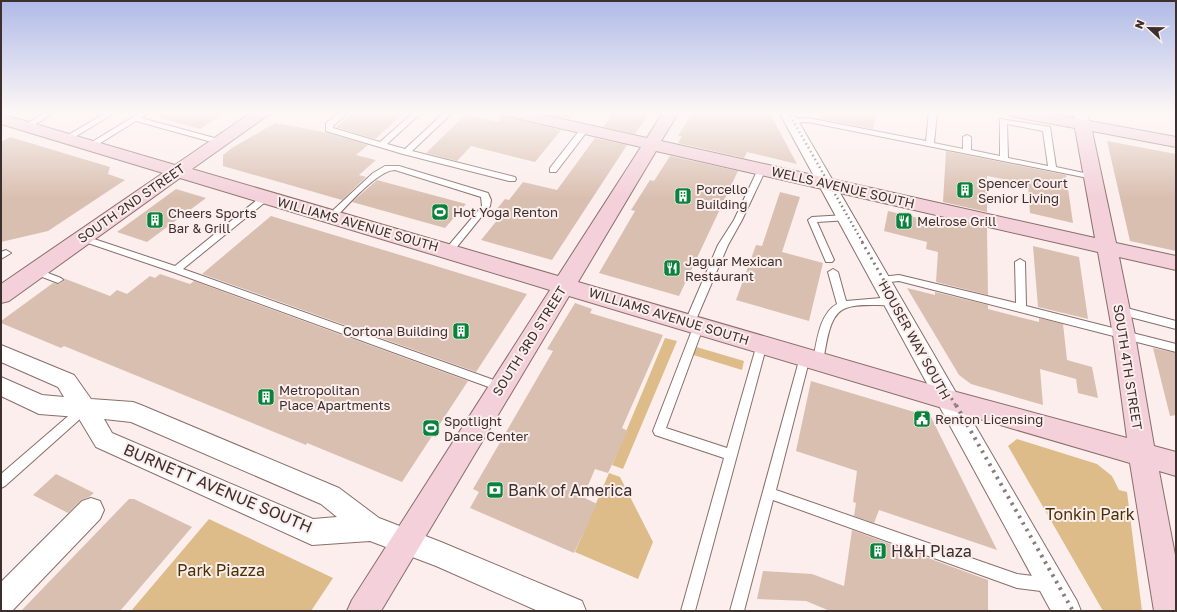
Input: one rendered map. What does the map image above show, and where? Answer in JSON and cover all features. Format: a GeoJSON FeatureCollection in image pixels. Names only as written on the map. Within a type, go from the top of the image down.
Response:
{"type":"FeatureCollection","features":[{"type":"Feature","properties":{"kind":"street","name":"WILLIAMS AVENUE SOUTH"},"geometry":{"type":"LineString","coordinates":[[76,141],[948,400],[1176,464]]}},
{"type":"Feature","properties":{"kind":"street","name":"WELLS AVENUE SOUTH"},"geometry":{"type":"LineString","coordinates":[[636,141],[1176,262]]}},
{"type":"Feature","properties":{"kind":"street","name":"SOUTH 3RD STREET"},"geometry":{"type":"LineString","coordinates":[[362,611],[653,141]]}},
{"type":"Feature","properties":{"kind":"street","name":"HOUSER WAY SOUTH"},"geometry":{"type":"LineString","coordinates":[[802,141],[1067,611]]}},
{"type":"Feature","properties":{"kind":"street","name":"SOUTH 4TH STREET"},"geometry":{"type":"LineString","coordinates":[[1086,141],[1124,335],[1142,454],[1170,611]]}},
{"type":"Feature","properties":{"kind":"street","name":"SOUTH 2ND STREET"},"geometry":{"type":"LineString","coordinates":[[1,295],[219,142]]}},
{"type":"Feature","properties":{"kind":"street","name":"BURNETT AVENUE SOUTH"},"geometry":{"type":"LineString","coordinates":[[1,353],[66,381],[85,408],[104,440],[312,532],[370,528]]}},
{"type":"Feature","properties":{"kind":"street","name":"BURNETT AVENUE SOUTH"},"geometry":{"type":"LineString","coordinates":[[1,386],[39,404],[133,412],[330,496],[370,528],[572,611]]}},
{"type":"Feature","properties":{"kind":"street"},"geometry":{"type":"LineString","coordinates":[[1,602],[91,510]]}},
{"type":"Feature","properties":{"kind":"lane"},"geometry":{"type":"LineString","coordinates":[[91,145],[98,141]]}},
{"type":"Feature","properties":{"kind":"lane"},"geometry":{"type":"LineString","coordinates":[[214,141],[219,142]]}},
{"type":"Feature","properties":{"kind":"lane"},"geometry":{"type":"LineString","coordinates":[[367,141],[512,179]]}},
{"type":"Feature","properties":{"kind":"lane"},"geometry":{"type":"LineString","coordinates":[[381,145],[386,141]]}},
{"type":"Feature","properties":{"kind":"lane"},"geometry":{"type":"LineString","coordinates":[[406,152],[418,141]]}},
{"type":"Feature","properties":{"kind":"lane"},"geometry":{"type":"LineString","coordinates":[[553,170],[576,141]]}},
{"type":"Feature","properties":{"kind":"lane"},"geometry":{"type":"LineString","coordinates":[[913,141],[1094,177]]}},
{"type":"Feature","properties":{"kind":"lane"},"geometry":{"type":"LineString","coordinates":[[967,141],[967,152]]}},
{"type":"Feature","properties":{"kind":"lane"},"geometry":{"type":"LineString","coordinates":[[1004,141],[1004,159]]}},
{"type":"Feature","properties":{"kind":"lane"},"geometry":{"type":"LineString","coordinates":[[1048,141],[1052,168]]}},
{"type":"Feature","properties":{"kind":"lane"},"geometry":{"type":"LineString","coordinates":[[332,216],[376,174],[388,168],[396,168],[478,191],[485,195],[487,200],[486,206],[449,251]]}},
{"type":"Feature","properties":{"kind":"lane"},"geometry":{"type":"LineString","coordinates":[[731,455],[659,431],[694,324],[724,245],[738,220],[762,169]]}},
{"type":"Feature","properties":{"kind":"lane"},"geometry":{"type":"LineString","coordinates":[[176,270],[266,197]]}},
{"type":"Feature","properties":{"kind":"lane"},"geometry":{"type":"LineString","coordinates":[[829,260],[812,220],[846,218]]}},
{"type":"Feature","properties":{"kind":"lane"},"geometry":{"type":"LineString","coordinates":[[82,238],[176,270],[501,387]]}},
{"type":"Feature","properties":{"kind":"lane"},"geometry":{"type":"LineString","coordinates":[[1020,262],[1021,308]]}},
{"type":"Feature","properties":{"kind":"lane"},"geometry":{"type":"LineString","coordinates":[[35,271],[58,280]]}},
{"type":"Feature","properties":{"kind":"lane"},"geometry":{"type":"LineString","coordinates":[[833,272],[842,305]]}},
{"type":"Feature","properties":{"kind":"lane"},"geometry":{"type":"LineString","coordinates":[[881,280],[899,278],[1176,348]]}},
{"type":"Feature","properties":{"kind":"lane"},"geometry":{"type":"LineString","coordinates":[[737,611],[769,493],[812,359],[831,314],[842,305],[893,301]]}},
{"type":"Feature","properties":{"kind":"lane"},"geometry":{"type":"LineString","coordinates":[[1119,310],[1176,325]]}},
{"type":"Feature","properties":{"kind":"lane"},"geometry":{"type":"LineString","coordinates":[[688,611],[762,344]]}},
{"type":"Feature","properties":{"kind":"lane"},"geometry":{"type":"LineString","coordinates":[[1,482],[85,408]]}},
{"type":"Feature","properties":{"kind":"lane"},"geometry":{"type":"LineString","coordinates":[[769,493],[1017,581],[1053,586]]}},
{"type":"Feature","properties":{"kind":"green space"},"geometry":{"type":"Polygon","coordinates":[[[665,338],[677,341],[623,469],[612,465],[665,338]]]}},
{"type":"Feature","properties":{"kind":"green space"},"geometry":{"type":"Polygon","coordinates":[[[693,346],[744,361],[742,370],[690,354],[693,346]]]}},
{"type":"Feature","properties":{"kind":"green space","name":"Tonkin Park"},"geometry":{"type":"Polygon","coordinates":[[[1017,439],[1097,464],[1112,476],[1119,490],[1127,492],[1142,611],[1103,611],[1008,446],[1017,439]]]}},
{"type":"Feature","properties":{"kind":"green space"},"geometry":{"type":"Polygon","coordinates":[[[609,473],[620,477],[653,542],[638,579],[575,552],[609,473]]]}},
{"type":"Feature","properties":{"kind":"green space","name":"Park Piazza"},"geometry":{"type":"Polygon","coordinates":[[[209,519],[333,578],[311,611],[131,611],[209,519]]]}},
{"type":"Feature","properties":{"kind":"building"},"geometry":{"type":"Polygon","coordinates":[[[4,141],[22,141],[110,167],[108,174],[125,180],[48,231],[1,242],[1,142],[4,141]]]}},
{"type":"Feature","properties":{"kind":"building"},"geometry":{"type":"Polygon","coordinates":[[[245,141],[354,141],[368,145],[356,155],[376,160],[359,175],[366,177],[342,200],[223,166],[223,155],[245,141]]]}},
{"type":"Feature","properties":{"kind":"building"},"geometry":{"type":"Polygon","coordinates":[[[439,141],[552,141],[535,162],[471,146],[457,161],[426,153],[439,141]]]}},
{"type":"Feature","properties":{"kind":"building"},"geometry":{"type":"Polygon","coordinates":[[[593,141],[607,141],[627,145],[552,260],[481,240],[499,218],[491,216],[505,199],[509,200],[523,182],[557,190],[593,141]]]}},
{"type":"Feature","properties":{"kind":"building"},"geometry":{"type":"Polygon","coordinates":[[[679,141],[784,141],[797,164],[747,152],[744,158],[678,143],[679,141]]]}},
{"type":"Feature","properties":{"kind":"building"},"geometry":{"type":"Polygon","coordinates":[[[1107,141],[1176,154],[1176,251],[1130,241],[1107,141]]]}},
{"type":"Feature","properties":{"kind":"building","name":"Spencer Court Senior Living"},"geometry":{"type":"Polygon","coordinates":[[[946,151],[1066,175],[1073,223],[1030,213],[1028,184],[987,176],[987,212],[943,202],[946,151]]]}},
{"type":"Feature","properties":{"kind":"building"},"geometry":{"type":"Polygon","coordinates":[[[670,156],[738,171],[679,296],[599,273],[635,211],[631,210],[650,180],[654,181],[670,156]]]}},
{"type":"Feature","properties":{"kind":"building"},"geometry":{"type":"Polygon","coordinates":[[[377,180],[466,204],[445,228],[352,202],[377,180]]]}},
{"type":"Feature","properties":{"kind":"building","name":"Cheers Sports Bar & Grill"},"geometry":{"type":"Polygon","coordinates":[[[176,189],[206,198],[147,242],[117,232],[176,189]]]}},
{"type":"Feature","properties":{"kind":"building"},"geometry":{"type":"Polygon","coordinates":[[[780,192],[800,197],[782,252],[823,263],[809,321],[736,300],[756,245],[762,246],[780,192]]]}},
{"type":"Feature","properties":{"kind":"building"},"geometry":{"type":"Polygon","coordinates":[[[888,211],[927,220],[927,218],[941,221],[942,218],[987,228],[988,295],[936,282],[938,252],[926,249],[927,242],[884,231],[888,211]]]}},
{"type":"Feature","properties":{"kind":"building"},"geometry":{"type":"Polygon","coordinates":[[[271,216],[527,294],[476,372],[202,274],[271,216]]]}},
{"type":"Feature","properties":{"kind":"building"},"geometry":{"type":"Polygon","coordinates":[[[1033,246],[1079,257],[1088,319],[1038,307],[1033,246]]]}},
{"type":"Feature","properties":{"kind":"building","name":"Metropolitan Place Apartments"},"geometry":{"type":"Polygon","coordinates":[[[160,274],[190,284],[194,281],[468,381],[402,482],[307,443],[306,445],[64,346],[61,348],[1,323],[1,321],[53,283],[59,284],[64,281],[63,278],[110,296],[117,290],[127,294],[150,276],[155,278],[160,274]]]}},
{"type":"Feature","properties":{"kind":"building"},"geometry":{"type":"Polygon","coordinates":[[[907,288],[935,295],[935,292],[988,305],[988,309],[1039,322],[1039,318],[1063,324],[1067,360],[1092,367],[1098,398],[1078,393],[1076,379],[1040,369],[1043,405],[971,384],[959,375],[907,288]]]}},
{"type":"Feature","properties":{"kind":"building"},"geometry":{"type":"Polygon","coordinates":[[[575,303],[592,309],[590,313],[663,335],[622,428],[628,431],[608,473],[595,469],[583,497],[597,504],[574,553],[470,508],[479,492],[473,489],[553,351],[547,349],[575,303]]]}},
{"type":"Feature","properties":{"kind":"building"},"geometry":{"type":"Polygon","coordinates":[[[1153,348],[1176,353],[1176,415],[1170,416],[1153,348]]]}},
{"type":"Feature","properties":{"kind":"building"},"geometry":{"type":"Polygon","coordinates":[[[811,381],[931,417],[997,550],[879,510],[874,523],[854,516],[856,503],[853,502],[857,471],[796,451],[811,381]]]}},
{"type":"Feature","properties":{"kind":"building"},"geometry":{"type":"Polygon","coordinates":[[[56,474],[94,493],[81,500],[68,513],[33,495],[56,474]]]}},
{"type":"Feature","properties":{"kind":"building"},"geometry":{"type":"Polygon","coordinates":[[[129,499],[134,499],[192,527],[120,611],[21,611],[129,499]]]}},
{"type":"Feature","properties":{"kind":"building","name":"H&H Plaza"},"geometry":{"type":"Polygon","coordinates":[[[852,530],[988,580],[988,611],[830,611],[806,601],[757,599],[763,571],[812,574],[844,586],[852,530]]]}},
{"type":"Feature","properties":{"kind":"railway"},"geometry":{"type":"LineString","coordinates":[[804,141],[863,243]]}},
{"type":"Feature","properties":{"kind":"railway"},"geometry":{"type":"LineString","coordinates":[[862,242],[956,406]]}},
{"type":"Feature","properties":{"kind":"railway"},"geometry":{"type":"LineString","coordinates":[[956,405],[1073,611]]}},
{"type":"Feature","properties":{"kind":"place","name":"Spencer Court Senior Living"},"geometry":{"type":"Point","coordinates":[965,190]}},
{"type":"Feature","properties":{"kind":"place","name":"Porcello Building"},"geometry":{"type":"Point","coordinates":[683,196]}},
{"type":"Feature","properties":{"kind":"place","name":"Hot Yoga Renton"},"geometry":{"type":"Point","coordinates":[440,212]}},
{"type":"Feature","properties":{"kind":"place","name":"Cheers Sports Bar & Grill"},"geometry":{"type":"Point","coordinates":[155,220]}},
{"type":"Feature","properties":{"kind":"place","name":"Melrose Grill"},"geometry":{"type":"Point","coordinates":[904,221]}},
{"type":"Feature","properties":{"kind":"place","name":"Jaguar Mexican Restaurant"},"geometry":{"type":"Point","coordinates":[672,268]}},
{"type":"Feature","properties":{"kind":"place","name":"Cortona Building"},"geometry":{"type":"Point","coordinates":[461,331]}},
{"type":"Feature","properties":{"kind":"place","name":"Metropolitan Place Apartments"},"geometry":{"type":"Point","coordinates":[266,397]}},
{"type":"Feature","properties":{"kind":"place","name":"Renton Licensing"},"geometry":{"type":"Point","coordinates":[922,419]}},
{"type":"Feature","properties":{"kind":"place","name":"Spotlight Dance Center"},"geometry":{"type":"Point","coordinates":[431,428]}},
{"type":"Feature","properties":{"kind":"place","name":"Bank of America"},"geometry":{"type":"Point","coordinates":[495,490]}},
{"type":"Feature","properties":{"kind":"place","name":"H&H Plaza"},"geometry":{"type":"Point","coordinates":[878,551]}}]}
